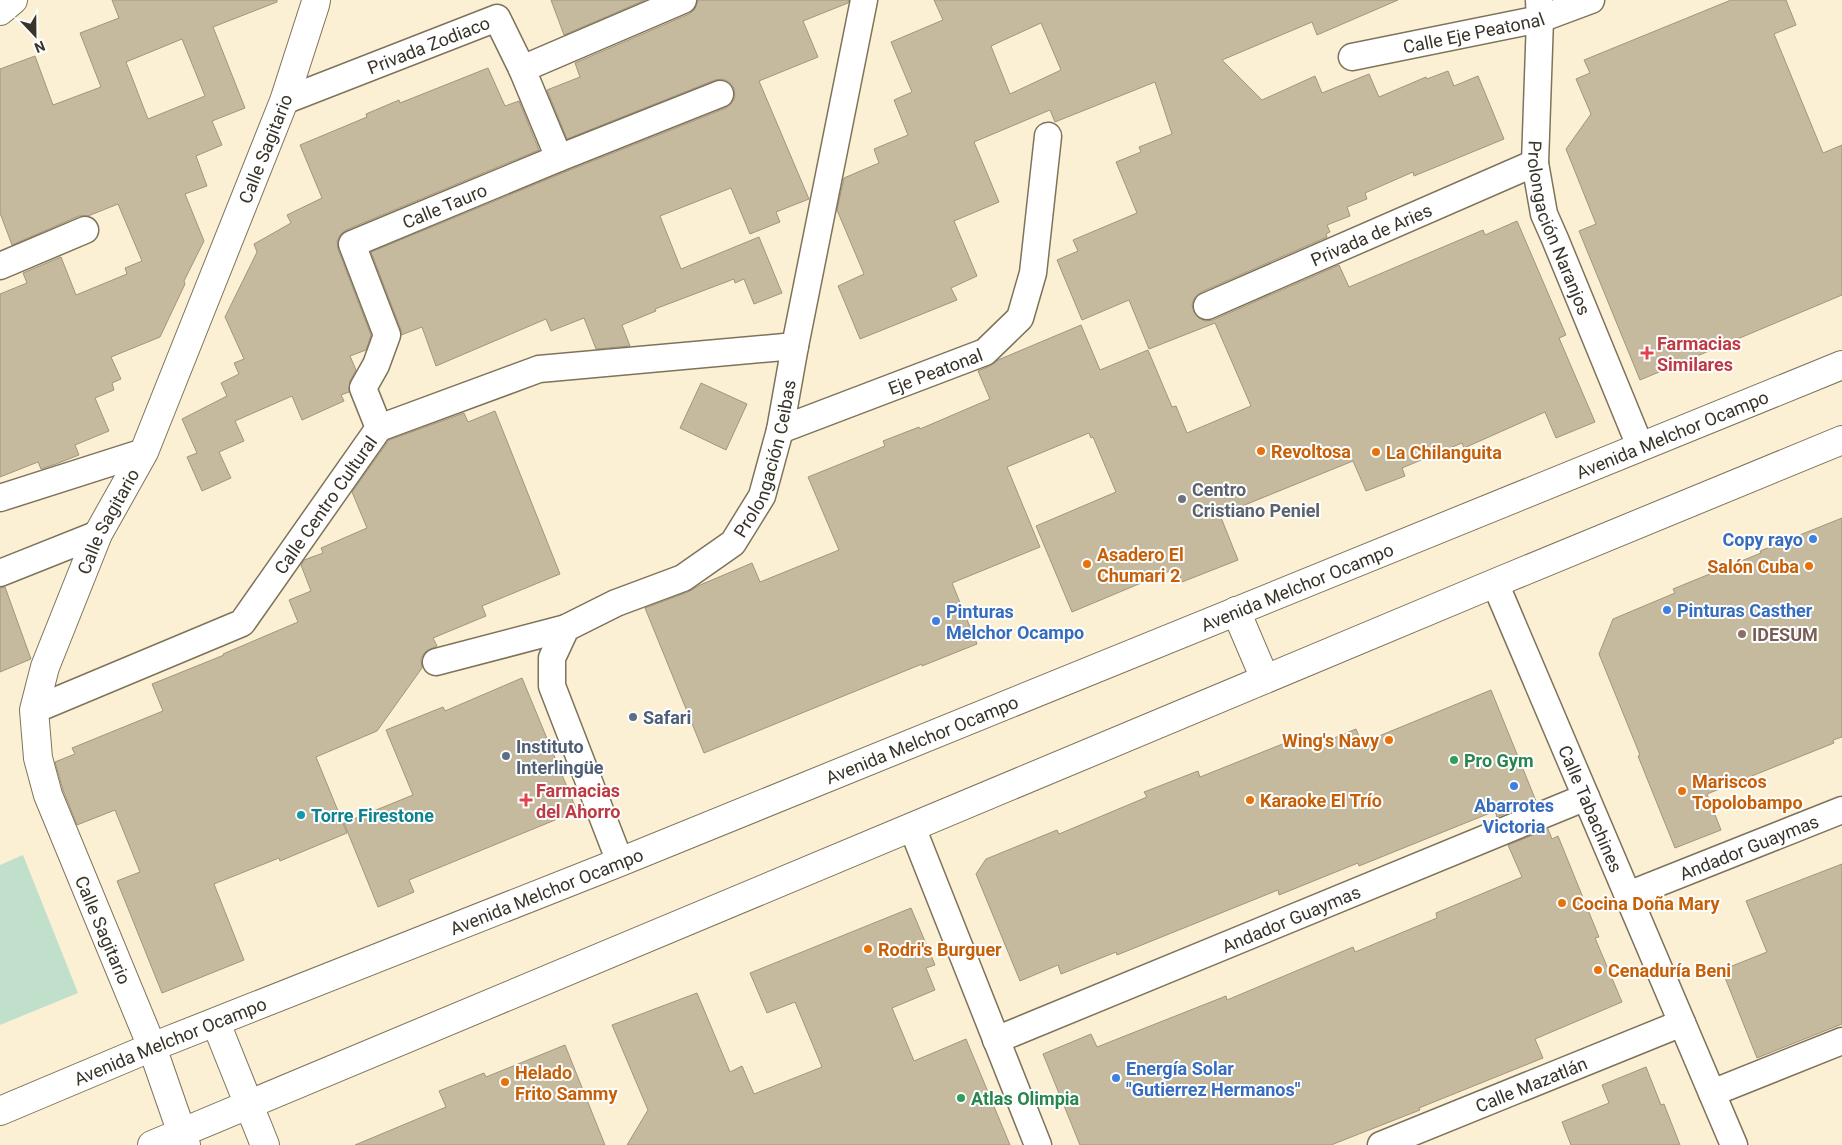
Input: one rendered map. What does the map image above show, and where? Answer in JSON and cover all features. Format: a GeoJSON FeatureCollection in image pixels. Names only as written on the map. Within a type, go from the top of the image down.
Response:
{"type":"FeatureCollection","features":[{"type":"Feature","properties":{"kind":"main road"},"geometry":{"type":"LineString","coordinates":[[0,10],[13,0]]}},
{"type":"Feature","properties":{"kind":"main road","name":"Calle Sagitario"},"geometry":{"type":"LineString","coordinates":[[183,1139],[152,1047],[48,795],[38,758],[34,710],[45,667],[98,534],[144,452],[284,101],[316,5],[316,0]]}},
{"type":"Feature","properties":{"kind":"main road","name":"Avenida Melchor Ocampo"},"geometry":{"type":"LineString","coordinates":[[0,1111],[152,1047],[620,862],[1842,365]]}},
{"type":"Feature","properties":{"kind":"main road"},"geometry":{"type":"LineString","coordinates":[[152,1145],[183,1139],[248,1104],[1842,440]]}},
{"type":"Feature","properties":{"kind":"main road"},"geometry":{"type":"LineString","coordinates":[[1236,611],[1265,679]]}},
{"type":"Feature","properties":{"kind":"main road"},"geometry":{"type":"LineString","coordinates":[[216,1023],[265,1145]]}},
{"type":"Feature","properties":{"kind":"street"},"geometry":{"type":"LineString","coordinates":[[559,158],[522,69],[683,0]]}},
{"type":"Feature","properties":{"kind":"street","name":"Prolongación Ceibas"},"geometry":{"type":"LineString","coordinates":[[436,662],[566,628],[616,603],[683,578],[733,543],[762,496],[780,430],[864,0]]}},
{"type":"Feature","properties":{"kind":"street","name":"Calle Eje Peatonal"},"geometry":{"type":"LineString","coordinates":[[1352,57],[1540,9],[1591,0]]}},
{"type":"Feature","properties":{"kind":"street","name":"Prolongación Naranjos"},"geometry":{"type":"LineString","coordinates":[[1540,9],[1536,164],[1544,214],[1556,239],[1640,446]]}},
{"type":"Feature","properties":{"kind":"street","name":"Privada Zodiaco"},"geometry":{"type":"LineString","coordinates":[[284,101],[498,18],[522,69]]}},
{"type":"Feature","properties":{"kind":"street","name":"Calle Tauro"},"geometry":{"type":"LineString","coordinates":[[379,428],[363,388],[376,365],[387,336],[352,244],[559,158],[720,94]]}},
{"type":"Feature","properties":{"kind":"street","name":"Eje Peatonal"},"geometry":{"type":"LineString","coordinates":[[780,430],[984,352],[1020,318],[1032,273],[1048,136]]}},
{"type":"Feature","properties":{"kind":"street","name":"Privada de Aries"},"geometry":{"type":"LineString","coordinates":[[1207,306],[1536,164]]}},
{"type":"Feature","properties":{"kind":"street"},"geometry":{"type":"LineString","coordinates":[[0,266],[85,230]]}},
{"type":"Feature","properties":{"kind":"street","name":"Calle Centro Cultural"},"geometry":{"type":"LineString","coordinates":[[34,710],[242,623],[379,428],[539,369],[795,346]]}},
{"type":"Feature","properties":{"kind":"street"},"geometry":{"type":"LineString","coordinates":[[0,498],[144,452]]}},
{"type":"Feature","properties":{"kind":"street"},"geometry":{"type":"LineString","coordinates":[[0,573],[98,534]]}},
{"type":"Feature","properties":{"kind":"street","name":"Calle Tabachines"},"geometry":{"type":"LineString","coordinates":[[1495,583],[1734,1145]]}},
{"type":"Feature","properties":{"kind":"street"},"geometry":{"type":"LineString","coordinates":[[566,628],[552,658],[552,686],[620,862]]}},
{"type":"Feature","properties":{"kind":"street","name":"Andador Guaymas"},"geometry":{"type":"LineString","coordinates":[[996,1040],[1586,797]]}},
{"type":"Feature","properties":{"kind":"street","name":"Andador Guaymas"},"geometry":{"type":"LineString","coordinates":[[1628,895],[1842,810]]}},
{"type":"Feature","properties":{"kind":"street"},"geometry":{"type":"LineString","coordinates":[[912,827],[1038,1145]]}},
{"type":"Feature","properties":{"kind":"street","name":"Calle Mazatlán"},"geometry":{"type":"LineString","coordinates":[[1381,1145],[1682,1023]]}},
{"type":"Feature","properties":{"kind":"street"},"geometry":{"type":"LineString","coordinates":[[1712,1092],[1842,1041]]}},
{"type":"Feature","properties":{"kind":"green space"},"geometry":{"type":"Polygon","coordinates":[[[23,855],[78,993],[0,1025],[0,865],[23,855]]]}},
{"type":"Feature","properties":{"kind":"building"},"geometry":{"type":"Polygon","coordinates":[[[112,0],[277,0],[277,2],[213,27],[245,108],[212,121],[222,145],[196,156],[207,186],[185,194],[204,241],[184,281],[185,284],[160,337],[111,357],[121,379],[112,383],[114,390],[95,398],[109,431],[75,445],[79,455],[41,469],[38,462],[0,477],[0,294],[27,283],[23,273],[61,257],[76,295],[127,274],[125,268],[142,261],[118,204],[88,216],[79,216],[12,245],[0,213],[0,69],[35,56],[53,105],[101,87],[80,33],[119,18],[112,0]],[[182,39],[126,62],[148,119],[205,96],[182,39]]]}},
{"type":"Feature","properties":{"kind":"building"},"geometry":{"type":"Polygon","coordinates":[[[551,0],[645,0],[564,35],[551,0]]]}},
{"type":"Feature","properties":{"kind":"building"},"geometry":{"type":"Polygon","coordinates":[[[698,0],[849,0],[848,3],[803,21],[818,57],[759,81],[809,199],[776,212],[780,222],[750,234],[731,188],[660,216],[681,269],[759,237],[782,293],[754,304],[744,279],[735,283],[734,279],[655,309],[656,311],[622,325],[630,346],[596,349],[584,318],[551,331],[546,319],[436,366],[422,327],[401,335],[401,330],[371,252],[726,108],[735,97],[734,88],[723,79],[715,80],[567,139],[547,90],[580,77],[575,63],[689,14],[695,9],[698,0]]]}},
{"type":"Feature","properties":{"kind":"building"},"geometry":{"type":"Polygon","coordinates":[[[934,0],[1398,0],[1317,35],[1312,22],[1222,60],[1262,100],[1315,76],[1322,93],[1369,74],[1379,97],[1426,77],[1427,79],[1448,71],[1454,86],[1478,76],[1504,139],[1414,176],[1413,172],[1365,193],[1367,199],[1347,207],[1350,216],[1327,225],[1330,232],[1326,234],[1327,237],[1201,292],[1195,297],[1192,304],[1194,312],[1205,321],[1213,320],[1339,265],[1349,287],[1483,230],[1485,235],[1517,221],[1566,335],[1559,338],[1595,422],[1556,438],[1545,412],[1464,448],[1462,443],[1402,468],[1405,476],[1366,491],[1353,461],[1220,515],[1238,560],[1182,582],[1177,568],[1072,612],[1036,526],[1116,492],[1093,437],[1091,438],[1089,433],[1007,467],[1040,547],[952,583],[977,644],[922,666],[922,664],[704,753],[645,608],[688,592],[752,563],[760,582],[839,550],[808,477],[885,446],[883,441],[919,427],[920,429],[990,399],[978,371],[998,360],[1081,325],[1100,370],[1148,350],[1172,407],[1176,406],[1187,433],[1251,406],[1215,323],[1149,349],[1129,300],[1082,320],[1057,260],[1078,251],[1073,240],[1137,213],[1116,162],[1141,152],[1139,147],[1172,134],[1155,82],[1055,122],[1050,110],[974,142],[999,202],[954,221],[977,276],[951,288],[957,300],[860,339],[838,286],[864,274],[837,210],[844,178],[879,163],[874,149],[908,135],[894,100],[912,92],[891,42],[943,20],[934,0]],[[1041,23],[991,46],[1010,94],[1061,70],[1041,23]]]}},
{"type":"Feature","properties":{"kind":"building"},"geometry":{"type":"Polygon","coordinates":[[[1731,0],[1786,0],[1796,25],[1774,34],[1823,153],[1842,145],[1842,295],[1640,380],[1579,231],[1596,224],[1566,149],[1591,114],[1576,79],[1590,73],[1584,60],[1731,0]]]}},
{"type":"Feature","properties":{"kind":"building"},"geometry":{"type":"Polygon","coordinates":[[[488,68],[505,106],[519,101],[539,150],[346,230],[341,234],[337,241],[338,249],[371,335],[366,350],[350,356],[356,370],[350,381],[349,392],[341,395],[344,401],[302,420],[292,396],[235,421],[244,441],[219,452],[231,478],[202,491],[187,457],[197,453],[182,419],[227,396],[221,383],[239,374],[234,363],[244,359],[225,317],[257,252],[254,244],[291,223],[287,215],[322,198],[300,145],[367,117],[366,114],[399,100],[400,103],[488,68]]]}},
{"type":"Feature","properties":{"kind":"building"},"geometry":{"type":"Polygon","coordinates":[[[701,383],[747,404],[726,450],[680,428],[701,383]]]}},
{"type":"Feature","properties":{"kind":"building"},"geometry":{"type":"Polygon","coordinates":[[[495,411],[560,574],[482,606],[486,616],[433,638],[437,646],[425,652],[421,659],[422,668],[377,731],[316,757],[347,833],[280,861],[279,858],[214,884],[244,960],[162,993],[117,881],[140,872],[115,810],[77,825],[63,790],[55,762],[75,754],[72,748],[163,711],[152,684],[298,622],[289,600],[311,591],[301,565],[304,560],[323,553],[321,548],[367,528],[352,492],[389,440],[464,413],[468,422],[495,411]]]}},
{"type":"Feature","properties":{"kind":"building"},"geometry":{"type":"Polygon","coordinates":[[[1842,518],[1842,737],[1833,740],[1834,743],[1707,794],[1721,830],[1675,848],[1599,654],[1613,619],[1675,593],[1673,589],[1842,518]]]}},
{"type":"Feature","properties":{"kind":"building"},"geometry":{"type":"Polygon","coordinates":[[[5,587],[31,659],[0,672],[0,588],[5,587]]]}},
{"type":"Feature","properties":{"kind":"building"},"geometry":{"type":"Polygon","coordinates":[[[522,678],[577,811],[409,880],[414,892],[378,907],[344,823],[413,795],[386,730],[443,707],[445,711],[522,678]]]}},
{"type":"Feature","properties":{"kind":"building"},"geometry":{"type":"Polygon","coordinates":[[[1491,690],[1536,801],[1497,817],[1495,811],[1359,866],[1358,863],[1279,895],[1278,890],[1117,955],[1116,952],[1061,974],[1058,965],[1020,981],[976,874],[986,859],[1057,830],[1059,834],[1147,797],[1144,792],[1198,771],[1200,777],[1305,735],[1310,748],[1356,729],[1362,743],[1491,690]]]}},
{"type":"Feature","properties":{"kind":"building"},"geometry":{"type":"Polygon","coordinates":[[[1548,829],[1552,839],[1558,836],[1599,937],[1595,938],[1622,1002],[1535,1039],[1543,1058],[1331,1145],[1080,1145],[1043,1054],[1091,1034],[1097,1047],[1226,996],[1227,1000],[1353,947],[1355,952],[1437,918],[1436,913],[1522,877],[1508,845],[1548,829]]]}},
{"type":"Feature","properties":{"kind":"building"},"geometry":{"type":"Polygon","coordinates":[[[1842,864],[1842,1024],[1757,1058],[1722,970],[1767,952],[1746,901],[1842,864]]]}},
{"type":"Feature","properties":{"kind":"building"},"geometry":{"type":"Polygon","coordinates":[[[911,908],[935,965],[926,968],[935,990],[892,1008],[914,1061],[966,1039],[1010,1145],[627,1145],[648,1110],[612,1025],[697,993],[730,1072],[742,1066],[754,1094],[822,1067],[795,1002],[767,1013],[750,973],[911,908]]]}},
{"type":"Feature","properties":{"kind":"building"},"geometry":{"type":"Polygon","coordinates":[[[565,1045],[605,1145],[355,1145],[446,1107],[439,1091],[484,1073],[486,1077],[565,1045]]]}},
{"type":"Feature","properties":{"kind":"building"},"geometry":{"type":"Polygon","coordinates":[[[1646,1067],[1661,1105],[1664,1104],[1680,1145],[1571,1145],[1562,1122],[1609,1103],[1602,1085],[1646,1067]]]}},
{"type":"Feature","properties":{"kind":"place","name":"Farmacias Similares"},"geometry":{"type":"Point","coordinates":[1647,353]}},
{"type":"Feature","properties":{"kind":"place","name":"Revoltosa"},"geometry":{"type":"Point","coordinates":[1261,451]}},
{"type":"Feature","properties":{"kind":"place","name":"La Chilanguita"},"geometry":{"type":"Point","coordinates":[1376,452]}},
{"type":"Feature","properties":{"kind":"place","name":"Centro Cristiano Peniel"},"geometry":{"type":"Point","coordinates":[1182,499]}},
{"type":"Feature","properties":{"kind":"place","name":"Copy rayo"},"geometry":{"type":"Point","coordinates":[1813,539]}},
{"type":"Feature","properties":{"kind":"place","name":"Asadero El Chumari 2"},"geometry":{"type":"Point","coordinates":[1087,564]}},
{"type":"Feature","properties":{"kind":"place","name":"Salón Cuba"},"geometry":{"type":"Point","coordinates":[1809,566]}},
{"type":"Feature","properties":{"kind":"place","name":"Pinturas Casther"},"geometry":{"type":"Point","coordinates":[1667,610]}},
{"type":"Feature","properties":{"kind":"place","name":"Pinturas Melchor Ocampo"},"geometry":{"type":"Point","coordinates":[936,621]}},
{"type":"Feature","properties":{"kind":"place","name":"IDESUM"},"geometry":{"type":"Point","coordinates":[1742,634]}},
{"type":"Feature","properties":{"kind":"place","name":"Safari"},"geometry":{"type":"Point","coordinates":[633,717]}},
{"type":"Feature","properties":{"kind":"place","name":"Wing's Navy"},"geometry":{"type":"Point","coordinates":[1389,740]}},
{"type":"Feature","properties":{"kind":"place","name":"Instituto Interlingüe"},"geometry":{"type":"Point","coordinates":[506,756]}},
{"type":"Feature","properties":{"kind":"place","name":"Pro Gym"},"geometry":{"type":"Point","coordinates":[1454,760]}},
{"type":"Feature","properties":{"kind":"place","name":"Abarrotes Victoria"},"geometry":{"type":"Point","coordinates":[1514,786]}},
{"type":"Feature","properties":{"kind":"place","name":"Mariscos Topolobampo"},"geometry":{"type":"Point","coordinates":[1682,791]}},
{"type":"Feature","properties":{"kind":"place","name":"Farmacias del Ahorro"},"geometry":{"type":"Point","coordinates":[526,800]}},
{"type":"Feature","properties":{"kind":"place","name":"Karaoke El Trío"},"geometry":{"type":"Point","coordinates":[1250,800]}},
{"type":"Feature","properties":{"kind":"place","name":"Torre Firestone"},"geometry":{"type":"Point","coordinates":[301,815]}},
{"type":"Feature","properties":{"kind":"place","name":"Cocina Doña Mary"},"geometry":{"type":"Point","coordinates":[1562,903]}},
{"type":"Feature","properties":{"kind":"place","name":"Rodri's Burguer"},"geometry":{"type":"Point","coordinates":[868,949]}},
{"type":"Feature","properties":{"kind":"place","name":"Cenaduría Beni"},"geometry":{"type":"Point","coordinates":[1598,970]}},
{"type":"Feature","properties":{"kind":"place","name":"Energía Solar \"Gutierrez Hermanos\""},"geometry":{"type":"Point","coordinates":[1116,1078]}},
{"type":"Feature","properties":{"kind":"place","name":"Helado Frito Sammy"},"geometry":{"type":"Point","coordinates":[505,1082]}},
{"type":"Feature","properties":{"kind":"place","name":"Atlas Olimpia"},"geometry":{"type":"Point","coordinates":[961,1098]}}]}
